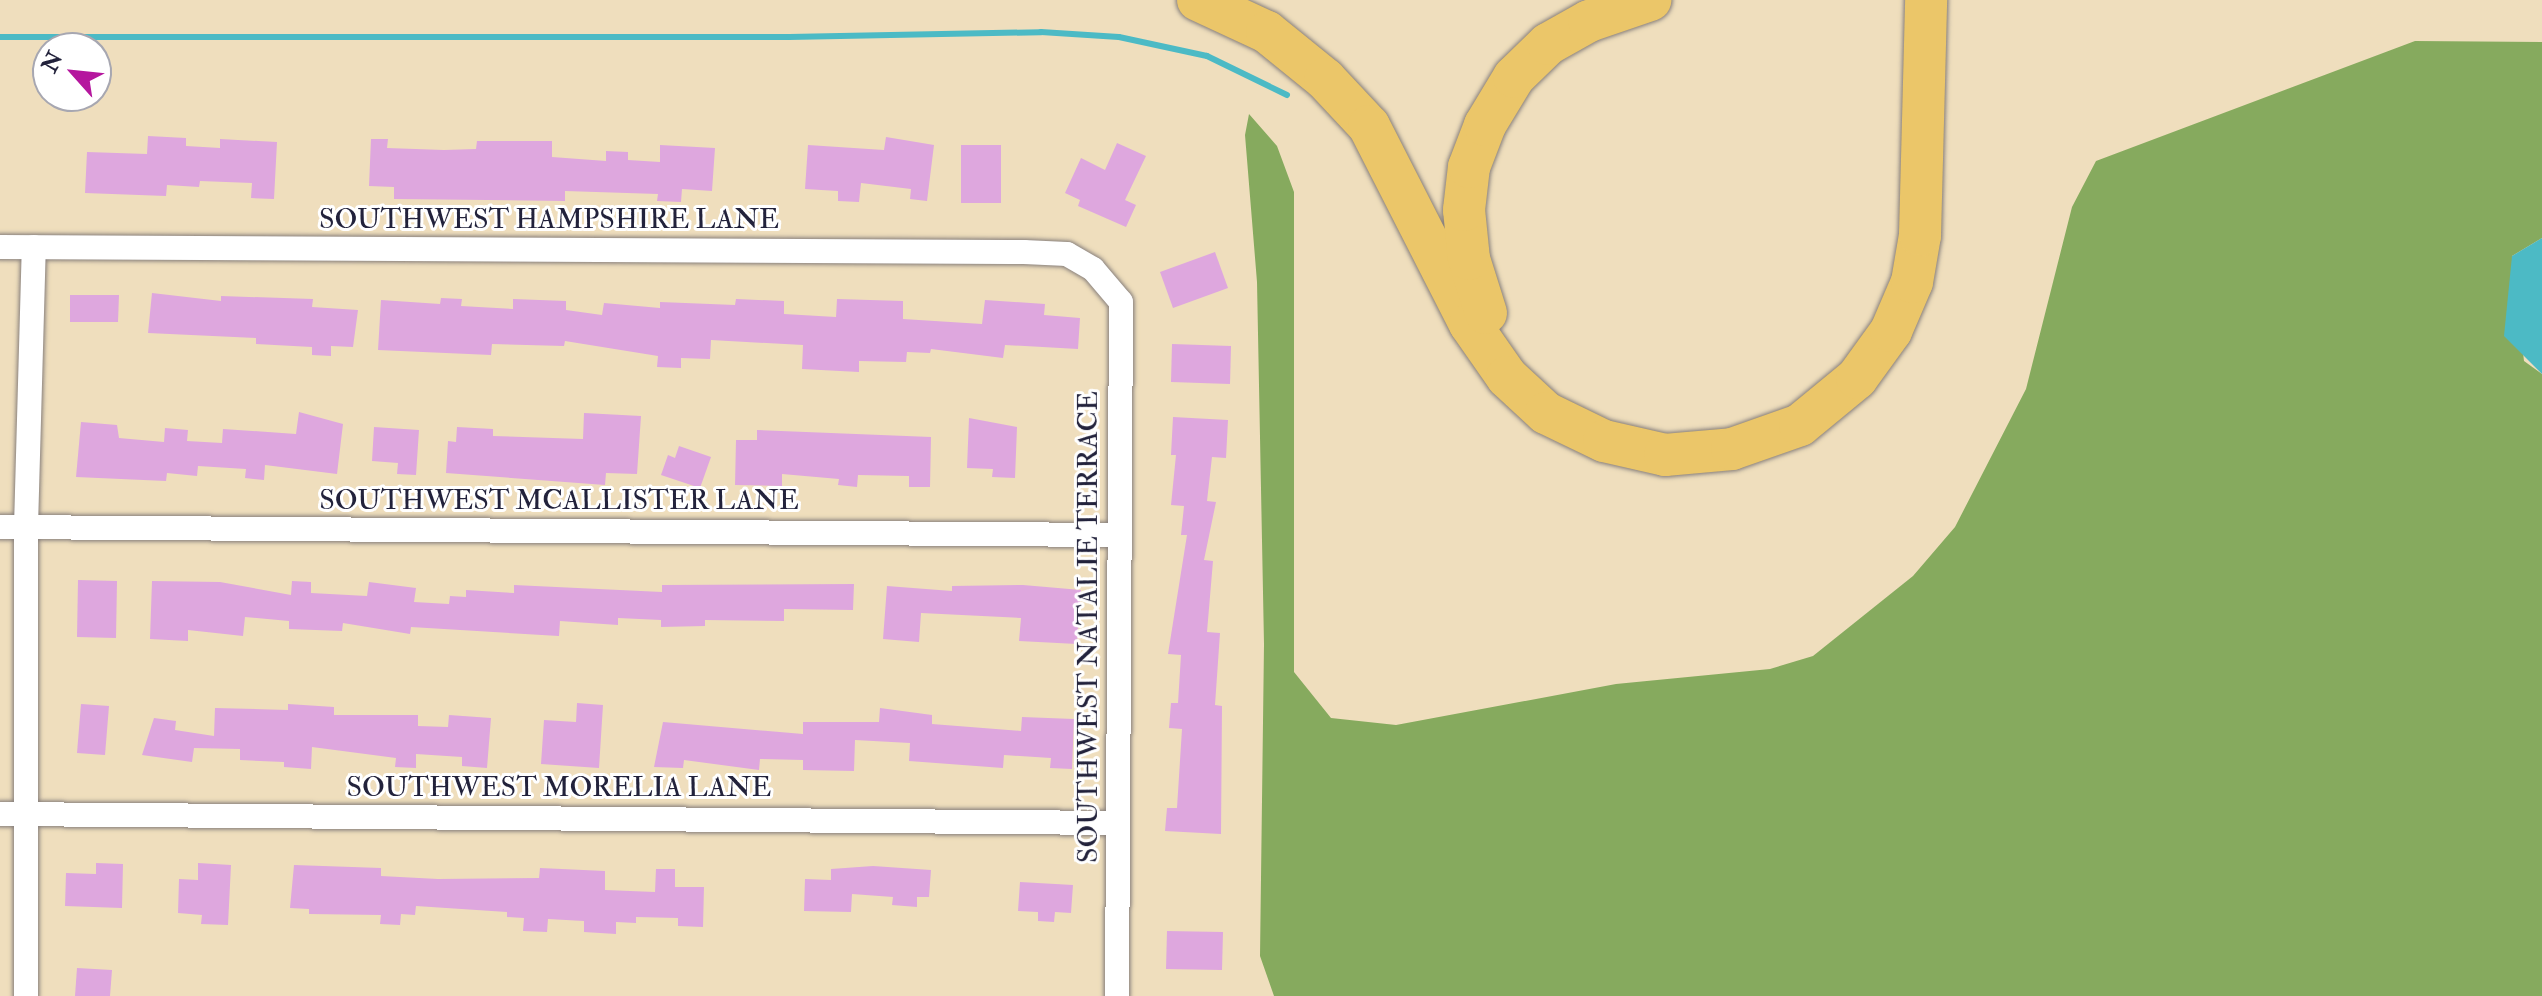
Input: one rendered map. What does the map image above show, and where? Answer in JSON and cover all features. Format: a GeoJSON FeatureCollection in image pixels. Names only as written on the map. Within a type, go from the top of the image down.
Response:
{"type":"FeatureCollection","features":[{"type":"Feature","properties":{"kind":"highway"},"geometry":{"type":"LineString","coordinates":[[1198,0],[1267,32],[1325,79],[1369,126],[1470,324],[1507,377],[1546,413],[1589,434],[1665,455],[1732,449],[1800,425],[1857,378],[1891,331],[1912,282],[1920,235],[1915,18]]}},
{"type":"Feature","properties":{"kind":"highway"},"geometry":{"type":"LineString","coordinates":[[1650,0],[1603,16],[1548,44],[1514,77],[1485,125],[1469,167],[1464,210],[1469,259],[1488,317],[1513,354],[1561,397],[1612,420],[1667,431],[1724,429],[1773,413],[1831,375],[1869,325],[1887,287],[1898,235],[1915,18]]}},
{"type":"Feature","properties":{"kind":"street","name":"SOUTHWEST HAMPSHIRE LANE"},"geometry":{"type":"LineString","coordinates":[[0,247],[1024,252],[1067,254],[1093,269]]}},
{"type":"Feature","properties":{"kind":"street"},"geometry":{"type":"LineString","coordinates":[[26,996],[26,527],[34,247]]}},
{"type":"Feature","properties":{"kind":"street","name":"SOUTHWEST NATALIE TERRACE"},"geometry":{"type":"LineString","coordinates":[[1093,269],[1121,302],[1117,996]]}},
{"type":"Feature","properties":{"kind":"street","name":"SOUTHWEST MCALLISTER LANE"},"geometry":{"type":"LineString","coordinates":[[0,527],[1118,535]]}},
{"type":"Feature","properties":{"kind":"street","name":"SOUTHWEST MORELIA LANE"},"geometry":{"type":"LineString","coordinates":[[0,814],[1118,823]]}},
{"type":"Feature","properties":{"kind":"green space"},"geometry":{"type":"Polygon","coordinates":[[[2415,41],[2542,42],[2542,238],[2512,256],[2524,361],[2542,374],[2542,996],[1274,996],[1260,956],[1264,644],[1257,282],[1245,135],[1249,114],[1277,146],[1294,192],[1294,672],[1331,718],[1396,725],[1616,684],[1770,669],[1813,656],[1913,576],[1955,527],[2026,389],[2072,207],[2096,161],[2415,41]]]}},
{"type":"Feature","properties":{"kind":"water"},"geometry":{"type":"Polygon","coordinates":[[[2542,238],[2542,374],[2504,336],[2512,256],[2542,238]]]}},
{"type":"Feature","properties":{"kind":"building"},"geometry":{"type":"Polygon","coordinates":[[[148,136],[186,138],[186,146],[220,148],[220,139],[277,142],[274,199],[251,198],[252,183],[200,181],[199,187],[167,185],[166,196],[85,193],[87,152],[147,154],[148,136]]]}},
{"type":"Feature","properties":{"kind":"building"},"geometry":{"type":"Polygon","coordinates":[[[886,137],[934,145],[927,201],[910,199],[911,189],[861,183],[859,202],[838,201],[838,191],[805,189],[808,145],[884,150],[886,137]]]}},
{"type":"Feature","properties":{"kind":"building"},"geometry":{"type":"Polygon","coordinates":[[[371,139],[388,139],[387,148],[444,150],[476,149],[477,141],[552,141],[552,157],[606,161],[606,151],[628,152],[628,160],[660,162],[660,145],[715,148],[712,191],[682,189],[681,202],[657,201],[658,194],[565,191],[565,201],[394,199],[394,187],[369,186],[371,139]]]}},
{"type":"Feature","properties":{"kind":"building"},"geometry":{"type":"Polygon","coordinates":[[[1117,143],[1146,156],[1125,200],[1136,205],[1126,227],[1078,206],[1080,200],[1065,193],[1081,158],[1105,170],[1117,143]]]}},
{"type":"Feature","properties":{"kind":"building"},"geometry":{"type":"Polygon","coordinates":[[[961,145],[1001,145],[1001,203],[961,203],[961,145]]]}},
{"type":"Feature","properties":{"kind":"building"},"geometry":{"type":"Polygon","coordinates":[[[1215,252],[1228,288],[1173,308],[1160,272],[1215,252]]]}},
{"type":"Feature","properties":{"kind":"building"},"geometry":{"type":"Polygon","coordinates":[[[152,293],[221,301],[221,296],[313,299],[312,307],[358,310],[353,347],[331,346],[331,356],[312,355],[312,347],[256,344],[256,338],[148,333],[152,293]]]}},
{"type":"Feature","properties":{"kind":"building"},"geometry":{"type":"Polygon","coordinates":[[[70,295],[119,295],[118,322],[70,322],[70,295]]]}},
{"type":"Feature","properties":{"kind":"building"},"geometry":{"type":"Polygon","coordinates":[[[441,298],[462,299],[461,306],[513,309],[513,299],[566,301],[566,310],[602,315],[604,303],[660,308],[660,302],[735,305],[736,299],[784,301],[784,314],[836,317],[837,299],[903,301],[903,319],[982,324],[985,300],[1045,304],[1044,315],[1080,318],[1078,349],[1005,345],[1003,358],[931,349],[930,353],[907,352],[906,362],[859,361],[859,372],[802,369],[803,345],[711,340],[710,359],[681,358],[681,368],[657,367],[658,356],[565,341],[564,346],[492,344],[491,355],[378,350],[381,300],[440,304],[441,298]]]}},
{"type":"Feature","properties":{"kind":"building"},"geometry":{"type":"Polygon","coordinates":[[[1172,344],[1231,346],[1230,384],[1171,382],[1172,344]]]}},
{"type":"Feature","properties":{"kind":"building"},"geometry":{"type":"Polygon","coordinates":[[[299,412],[343,424],[337,474],[265,465],[264,480],[245,478],[246,469],[198,466],[197,476],[167,473],[166,481],[76,477],[81,422],[117,425],[119,438],[164,442],[165,428],[188,430],[187,441],[222,443],[223,429],[296,434],[299,412]]]}},
{"type":"Feature","properties":{"kind":"building"},"geometry":{"type":"Polygon","coordinates":[[[584,413],[641,416],[637,474],[606,473],[605,485],[446,473],[448,441],[456,442],[457,427],[493,429],[493,436],[583,439],[584,413]]]}},
{"type":"Feature","properties":{"kind":"building"},"geometry":{"type":"Polygon","coordinates":[[[1173,417],[1228,420],[1226,458],[1212,457],[1207,501],[1216,502],[1204,560],[1213,561],[1207,632],[1220,633],[1215,705],[1222,706],[1221,834],[1165,831],[1167,808],[1177,808],[1182,729],[1169,728],[1171,703],[1178,703],[1181,655],[1168,654],[1187,535],[1181,535],[1184,506],[1171,505],[1176,455],[1171,455],[1173,417]]]}},
{"type":"Feature","properties":{"kind":"building"},"geometry":{"type":"Polygon","coordinates":[[[969,418],[1017,427],[1015,478],[992,477],[993,469],[967,468],[969,418]]]}},
{"type":"Feature","properties":{"kind":"building"},"geometry":{"type":"Polygon","coordinates":[[[374,427],[419,430],[416,475],[397,474],[398,463],[372,461],[374,427]]]}},
{"type":"Feature","properties":{"kind":"building"},"geometry":{"type":"Polygon","coordinates":[[[757,430],[931,437],[930,487],[909,487],[909,476],[858,475],[857,487],[838,485],[839,479],[782,474],[782,486],[735,485],[736,440],[757,440],[757,430]]]}},
{"type":"Feature","properties":{"kind":"building"},"geometry":{"type":"Polygon","coordinates":[[[679,446],[711,457],[700,488],[661,475],[668,455],[675,458],[679,446]]]}},
{"type":"Feature","properties":{"kind":"building"},"geometry":{"type":"Polygon","coordinates":[[[78,580],[117,581],[116,638],[77,637],[78,580]]]}},
{"type":"Feature","properties":{"kind":"building"},"geometry":{"type":"Polygon","coordinates":[[[152,581],[220,582],[291,595],[292,581],[311,582],[311,593],[367,596],[369,582],[416,588],[414,602],[449,604],[450,596],[466,597],[466,590],[514,593],[514,585],[662,592],[662,585],[854,584],[853,610],[784,609],[784,621],[705,620],[705,626],[661,627],[661,620],[618,618],[618,625],[560,621],[559,636],[411,627],[410,634],[343,623],[342,631],[289,629],[289,621],[245,617],[243,636],[188,630],[188,641],[150,639],[152,581]]]}},
{"type":"Feature","properties":{"kind":"building"},"geometry":{"type":"Polygon","coordinates":[[[1023,585],[1081,590],[1077,644],[1019,641],[1021,618],[921,613],[919,642],[883,639],[887,586],[952,591],[952,586],[1023,585]]]}},
{"type":"Feature","properties":{"kind":"building"},"geometry":{"type":"Polygon","coordinates":[[[577,703],[603,705],[599,768],[541,764],[544,720],[576,722],[577,703]]]}},
{"type":"Feature","properties":{"kind":"building"},"geometry":{"type":"Polygon","coordinates":[[[81,704],[109,706],[105,755],[77,753],[81,704]]]}},
{"type":"Feature","properties":{"kind":"building"},"geometry":{"type":"Polygon","coordinates":[[[288,704],[334,707],[334,715],[418,715],[418,726],[448,727],[449,715],[491,718],[487,768],[462,766],[462,757],[416,754],[416,768],[395,767],[396,758],[312,747],[311,769],[284,767],[284,762],[240,760],[240,749],[194,748],[192,762],[142,755],[154,718],[176,721],[175,730],[214,736],[215,708],[288,710],[288,704]]]}},
{"type":"Feature","properties":{"kind":"building"},"geometry":{"type":"Polygon","coordinates":[[[880,708],[932,715],[932,724],[1021,731],[1022,717],[1074,719],[1072,769],[1050,768],[1051,758],[1004,755],[1003,768],[909,761],[910,743],[855,740],[854,771],[803,770],[803,760],[760,759],[759,770],[684,760],[683,768],[654,767],[663,722],[803,734],[803,722],[879,722],[880,708]]]}},
{"type":"Feature","properties":{"kind":"building"},"geometry":{"type":"Polygon","coordinates":[[[96,863],[123,864],[122,908],[65,906],[66,873],[96,874],[96,863]]]}},
{"type":"Feature","properties":{"kind":"building"},"geometry":{"type":"Polygon","coordinates":[[[198,863],[231,865],[228,925],[201,924],[202,915],[178,913],[179,879],[198,880],[198,863]]]}},
{"type":"Feature","properties":{"kind":"building"},"geometry":{"type":"Polygon","coordinates":[[[294,865],[381,868],[381,876],[438,879],[539,878],[540,868],[605,871],[605,890],[655,892],[656,869],[675,869],[675,887],[704,887],[703,927],[678,926],[678,918],[636,917],[636,923],[616,922],[616,934],[584,932],[584,921],[548,919],[547,932],[523,931],[524,918],[507,917],[507,912],[416,906],[415,915],[401,914],[400,925],[380,924],[381,915],[309,914],[309,909],[290,908],[294,865]]]}},
{"type":"Feature","properties":{"kind":"building"},"geometry":{"type":"Polygon","coordinates":[[[873,866],[931,870],[929,897],[917,897],[917,907],[892,905],[893,897],[852,894],[851,912],[804,911],[805,879],[831,880],[831,869],[873,866]]]}},
{"type":"Feature","properties":{"kind":"building"},"geometry":{"type":"Polygon","coordinates":[[[1020,882],[1073,885],[1071,913],[1055,912],[1054,922],[1038,921],[1038,912],[1018,911],[1020,882]]]}},
{"type":"Feature","properties":{"kind":"building"},"geometry":{"type":"Polygon","coordinates":[[[1167,931],[1223,932],[1222,970],[1166,969],[1167,931]]]}},
{"type":"Feature","properties":{"kind":"building"},"geometry":{"type":"Polygon","coordinates":[[[77,968],[112,970],[110,996],[75,996],[77,968]]]}},
{"type":"Feature","properties":{"kind":"waterway"},"geometry":{"type":"LineString","coordinates":[[0,37],[789,37],[1041,32],[1119,37],[1207,56],[1287,95]]}}]}
